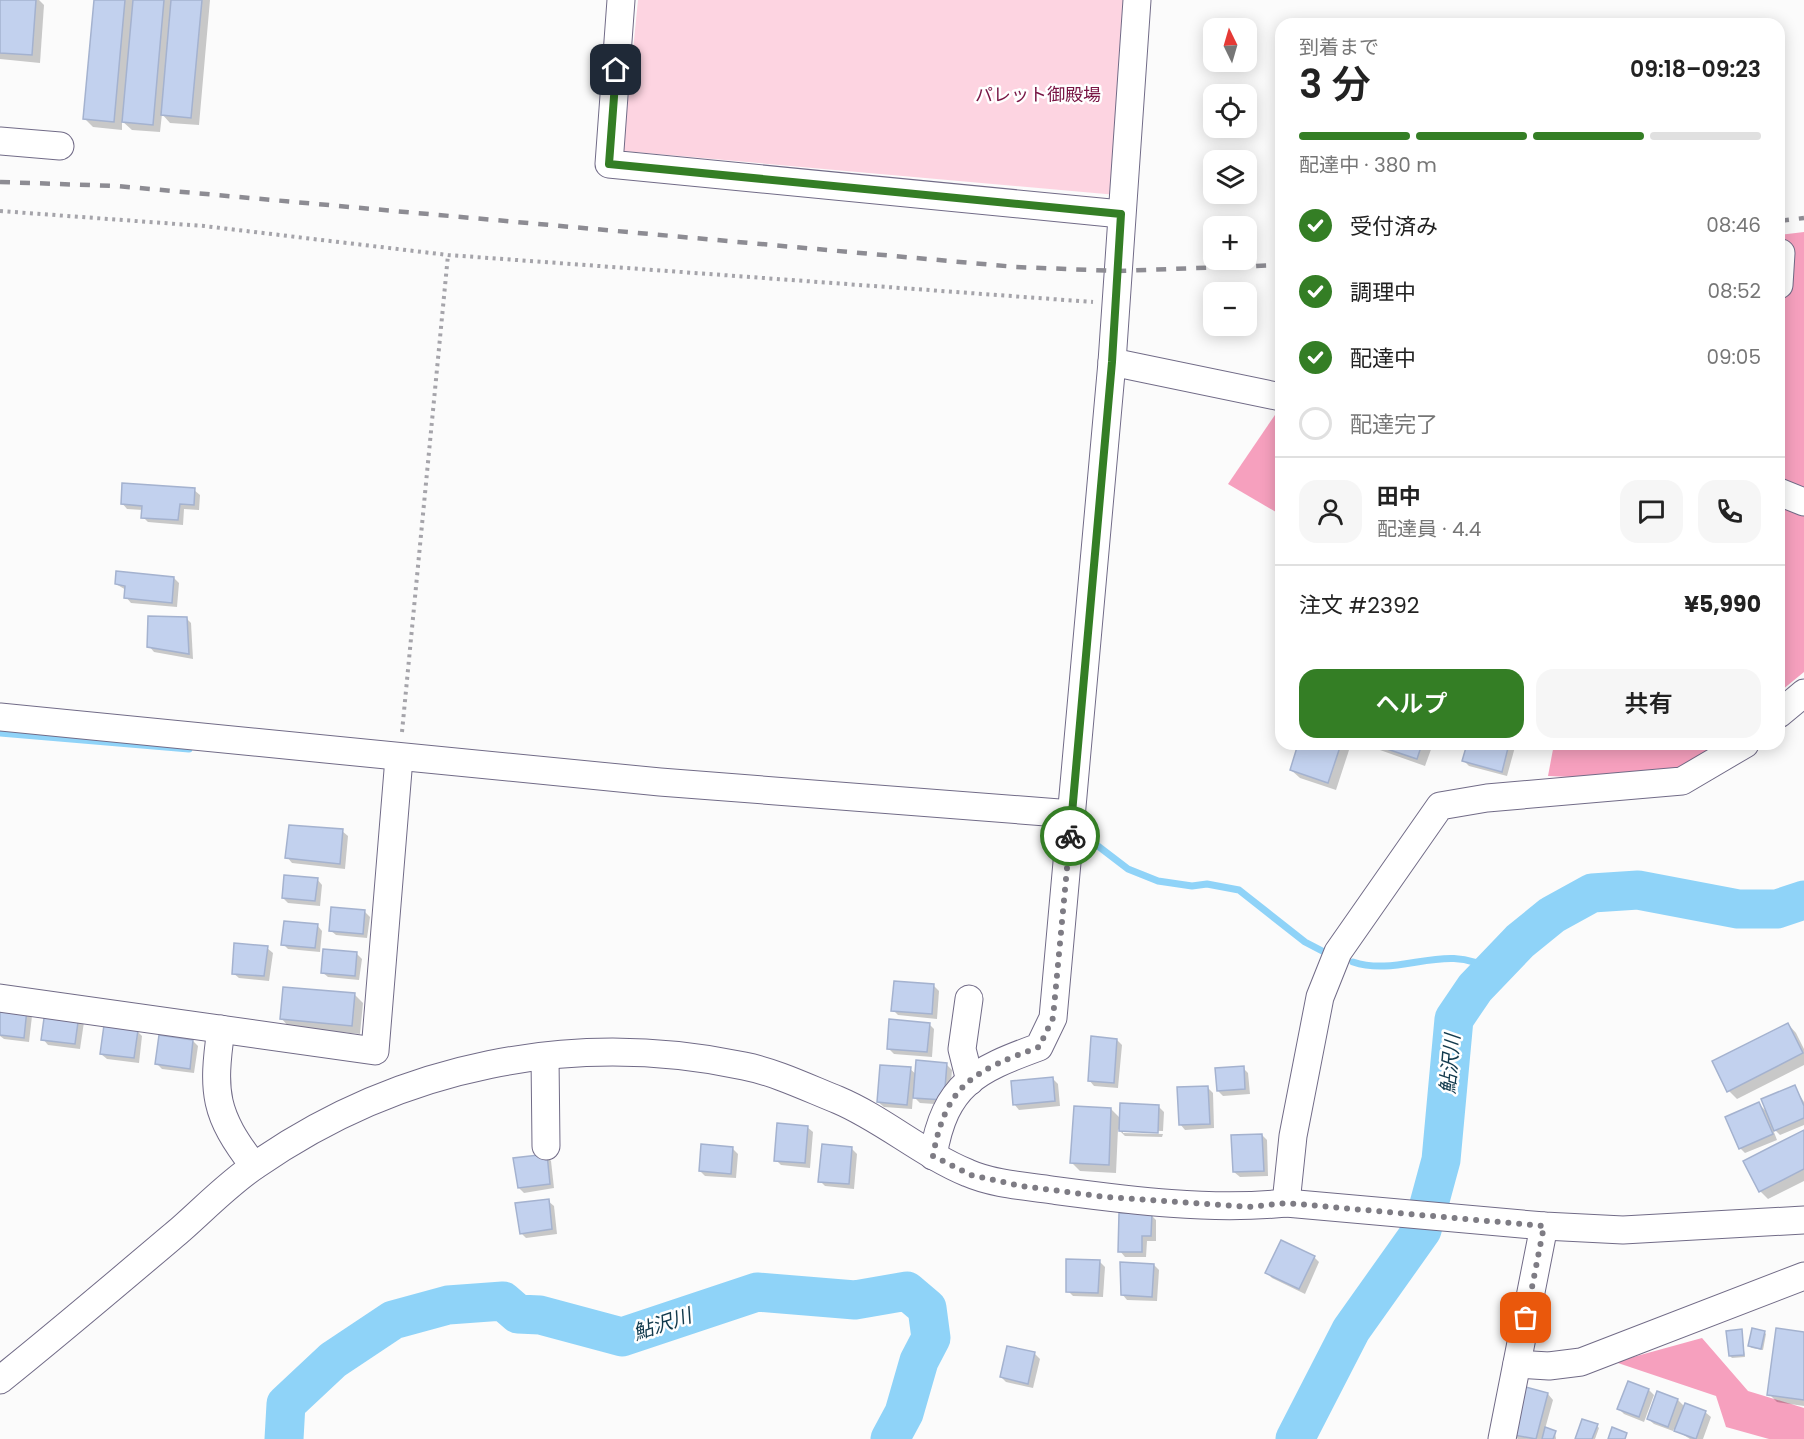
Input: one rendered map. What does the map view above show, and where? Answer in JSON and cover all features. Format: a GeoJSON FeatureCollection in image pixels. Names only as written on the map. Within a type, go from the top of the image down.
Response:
{"type":"FeatureCollection","features":[{"type":"Feature","properties":{"kind":"street"},"geometry":{"type":"LineString","coordinates":[[621,0],[609,164],[1121,214]]}},
{"type":"Feature","properties":{"kind":"street"},"geometry":{"type":"LineString","coordinates":[[933,1156],[936,1140],[956,1091],[991,1065],[1039,1047],[1053,1018],[1112,362],[1137,0]]}},
{"type":"Feature","properties":{"kind":"street"},"geometry":{"type":"LineString","coordinates":[[0,141],[60,146]]}},
{"type":"Feature","properties":{"kind":"street"},"geometry":{"type":"LineString","coordinates":[[1112,362],[1275,396]]}},
{"type":"Feature","properties":{"kind":"street"},"geometry":{"type":"LineString","coordinates":[[1785,494],[1804,502]]}},
{"type":"Feature","properties":{"kind":"street"},"geometry":{"type":"LineString","coordinates":[[1785,709],[1804,693]]}},
{"type":"Feature","properties":{"kind":"street"},"geometry":{"type":"LineString","coordinates":[[0,717],[660,782],[1072,814]]}},
{"type":"Feature","properties":{"kind":"street"},"geometry":{"type":"LineString","coordinates":[[1286,1203],[1293,1136],[1320,997],[1338,952],[1440,806],[1487,798],[1682,781],[1735,750]]}},
{"type":"Feature","properties":{"kind":"street"},"geometry":{"type":"LineString","coordinates":[[0,998],[375,1051],[399,758]]}},
{"type":"Feature","properties":{"kind":"street"},"geometry":{"type":"LineString","coordinates":[[969,999],[963,1049],[970,1081]]}},
{"type":"Feature","properties":{"kind":"street"},"geometry":{"type":"LineString","coordinates":[[220,1029],[215,1069],[217,1102],[229,1134],[254,1166]]}},
{"type":"Feature","properties":{"kind":"street"},"geometry":{"type":"LineString","coordinates":[[0,1380],[254,1166],[320,1125],[383,1094],[460,1069],[545,1057],[650,1051],[748,1066],[842,1102],[933,1156],[971,1175],[1021,1186],[1106,1197],[1249,1207],[1286,1203],[1404,1215],[1623,1230],[1804,1220]]}},
{"type":"Feature","properties":{"kind":"street"},"geometry":{"type":"LineString","coordinates":[[545,1057],[546,1146]]}},
{"type":"Feature","properties":{"kind":"street"},"geometry":{"type":"LineString","coordinates":[[1502,1439],[1544,1226]]}},
{"type":"Feature","properties":{"kind":"street"},"geometry":{"type":"LineString","coordinates":[[1517,1364],[1548,1366],[1581,1362],[1804,1276]]}},
{"type":"Feature","properties":{"kind":"path"},"geometry":{"type":"LineString","coordinates":[[0,211],[204,226],[448,255],[1115,304]]}},
{"type":"Feature","properties":{"kind":"path"},"geometry":{"type":"LineString","coordinates":[[399,758],[448,255]]}},
{"type":"Feature","properties":{"kind":"green space","name":"パレット御殿場"},"geometry":{"type":"Polygon","coordinates":[[[638,0],[1139,0],[1128,196],[623,151],[638,0]]]}},
{"type":"Feature","properties":{"kind":"shaded area"},"geometry":{"type":"Polygon","coordinates":[[[1804,232],[1804,672],[1785,688],[1785,234],[1804,232]]]}},
{"type":"Feature","properties":{"kind":"shaded area"},"geometry":{"type":"Polygon","coordinates":[[[1275,415],[1275,511],[1228,484],[1275,415]]]}},
{"type":"Feature","properties":{"kind":"shaded area"},"geometry":{"type":"Polygon","coordinates":[[[1553,750],[1714,750],[1665,781],[1548,776],[1553,750]]]}},
{"type":"Feature","properties":{"kind":"shaded area"},"geometry":{"type":"Polygon","coordinates":[[[1702,1338],[1748,1391],[1804,1408],[1804,1439],[1769,1439],[1726,1427],[1716,1396],[1615,1362],[1702,1338]]]}},
{"type":"Feature","properties":{"kind":"building"},"geometry":{"type":"Polygon","coordinates":[[[0,0],[36,0],[32,55],[0,53],[0,0]]]}},
{"type":"Feature","properties":{"kind":"building"},"geometry":{"type":"Polygon","coordinates":[[[94,0],[125,0],[114,122],[83,119],[94,0]]]}},
{"type":"Feature","properties":{"kind":"building"},"geometry":{"type":"Polygon","coordinates":[[[133,0],[164,0],[153,125],[122,122],[133,0]]]}},
{"type":"Feature","properties":{"kind":"building"},"geometry":{"type":"Polygon","coordinates":[[[171,0],[202,0],[191,118],[161,115],[171,0]]]}},
{"type":"Feature","properties":{"kind":"building"},"geometry":{"type":"Polygon","coordinates":[[[122,483],[195,488],[194,505],[180,504],[178,520],[141,518],[142,506],[121,504],[122,483]]]}},
{"type":"Feature","properties":{"kind":"building"},"geometry":{"type":"Polygon","coordinates":[[[116,571],[174,577],[172,603],[124,598],[125,586],[115,584],[116,571]]]}},
{"type":"Feature","properties":{"kind":"building"},"geometry":{"type":"Polygon","coordinates":[[[148,616],[187,617],[189,654],[147,647],[148,616]]]}},
{"type":"Feature","properties":{"kind":"building"},"geometry":{"type":"Polygon","coordinates":[[[1296,750],[1339,750],[1328,783],[1290,770],[1296,750]]]}},
{"type":"Feature","properties":{"kind":"building"},"geometry":{"type":"Polygon","coordinates":[[[1390,750],[1420,750],[1417,759],[1390,750]]]}},
{"type":"Feature","properties":{"kind":"building"},"geometry":{"type":"Polygon","coordinates":[[[1465,750],[1508,750],[1502,772],[1462,761],[1465,750]]]}},
{"type":"Feature","properties":{"kind":"building"},"geometry":{"type":"Polygon","coordinates":[[[289,825],[343,829],[340,864],[285,858],[289,825]]]}},
{"type":"Feature","properties":{"kind":"building"},"geometry":{"type":"Polygon","coordinates":[[[284,875],[318,878],[315,901],[282,898],[284,875]]]}},
{"type":"Feature","properties":{"kind":"building"},"geometry":{"type":"Polygon","coordinates":[[[331,907],[365,910],[363,934],[329,931],[331,907]]]}},
{"type":"Feature","properties":{"kind":"building"},"geometry":{"type":"Polygon","coordinates":[[[284,921],[318,924],[315,948],[281,945],[284,921]]]}},
{"type":"Feature","properties":{"kind":"building"},"geometry":{"type":"Polygon","coordinates":[[[234,943],[268,946],[264,976],[232,974],[234,943]]]}},
{"type":"Feature","properties":{"kind":"building"},"geometry":{"type":"Polygon","coordinates":[[[323,949],[357,952],[355,976],[321,973],[323,949]]]}},
{"type":"Feature","properties":{"kind":"building"},"geometry":{"type":"Polygon","coordinates":[[[894,981],[934,984],[932,1014],[891,1011],[894,981]]]}},
{"type":"Feature","properties":{"kind":"building"},"geometry":{"type":"Polygon","coordinates":[[[283,987],[355,993],[352,1026],[280,1019],[283,987]]]}},
{"type":"Feature","properties":{"kind":"building"},"geometry":{"type":"Polygon","coordinates":[[[0,1009],[27,1009],[24,1038],[0,1035],[0,1009]]]}},
{"type":"Feature","properties":{"kind":"building"},"geometry":{"type":"Polygon","coordinates":[[[45,1011],[79,1015],[75,1044],[41,1040],[45,1011]]]}},
{"type":"Feature","properties":{"kind":"building"},"geometry":{"type":"Polygon","coordinates":[[[889,1019],[930,1023],[927,1052],[887,1049],[889,1019]]]}},
{"type":"Feature","properties":{"kind":"building"},"geometry":{"type":"Polygon","coordinates":[[[1788,1023],[1803,1053],[1727,1092],[1712,1061],[1788,1023]]]}},
{"type":"Feature","properties":{"kind":"building"},"geometry":{"type":"Polygon","coordinates":[[[104,1025],[138,1030],[134,1058],[100,1054],[104,1025]]]}},
{"type":"Feature","properties":{"kind":"building"},"geometry":{"type":"Polygon","coordinates":[[[159,1035],[193,1040],[190,1069],[155,1064],[159,1035]]]}},
{"type":"Feature","properties":{"kind":"building"},"geometry":{"type":"Polygon","coordinates":[[[1091,1036],[1117,1039],[1114,1083],[1088,1081],[1091,1036]]]}},
{"type":"Feature","properties":{"kind":"building"},"geometry":{"type":"Polygon","coordinates":[[[916,1060],[947,1063],[944,1100],[913,1098],[916,1060]]]}},
{"type":"Feature","properties":{"kind":"building"},"geometry":{"type":"Polygon","coordinates":[[[880,1065],[911,1067],[907,1105],[877,1102],[880,1065]]]}},
{"type":"Feature","properties":{"kind":"building"},"geometry":{"type":"Polygon","coordinates":[[[1244,1066],[1245,1089],[1217,1091],[1215,1068],[1244,1066]]]}},
{"type":"Feature","properties":{"kind":"building"},"geometry":{"type":"Polygon","coordinates":[[[1053,1077],[1055,1101],[1013,1105],[1011,1081],[1053,1077]]]}},
{"type":"Feature","properties":{"kind":"building"},"geometry":{"type":"Polygon","coordinates":[[[1795,1085],[1804,1106],[1804,1118],[1774,1131],[1761,1099],[1795,1085]]]}},
{"type":"Feature","properties":{"kind":"building"},"geometry":{"type":"Polygon","coordinates":[[[1208,1086],[1210,1124],[1179,1125],[1177,1087],[1208,1086]]]}},
{"type":"Feature","properties":{"kind":"building"},"geometry":{"type":"Polygon","coordinates":[[[1759,1102],[1773,1134],[1739,1149],[1725,1117],[1759,1102]]]}},
{"type":"Feature","properties":{"kind":"building"},"geometry":{"type":"Polygon","coordinates":[[[1120,1103],[1159,1105],[1158,1133],[1119,1131],[1120,1103]]]}},
{"type":"Feature","properties":{"kind":"building"},"geometry":{"type":"Polygon","coordinates":[[[1074,1106],[1111,1108],[1109,1165],[1070,1163],[1074,1106]]]}},
{"type":"Feature","properties":{"kind":"building"},"geometry":{"type":"Polygon","coordinates":[[[777,1123],[808,1126],[805,1163],[774,1161],[777,1123]]]}},
{"type":"Feature","properties":{"kind":"building"},"geometry":{"type":"Polygon","coordinates":[[[1804,1130],[1804,1169],[1759,1192],[1743,1161],[1804,1130]]]}},
{"type":"Feature","properties":{"kind":"building"},"geometry":{"type":"Polygon","coordinates":[[[1262,1134],[1264,1171],[1233,1172],[1231,1135],[1262,1134]]]}},
{"type":"Feature","properties":{"kind":"building"},"geometry":{"type":"Polygon","coordinates":[[[701,1144],[733,1147],[731,1174],[699,1171],[701,1144]]]}},
{"type":"Feature","properties":{"kind":"building"},"geometry":{"type":"Polygon","coordinates":[[[822,1144],[852,1147],[849,1184],[818,1182],[822,1144]]]}},
{"type":"Feature","properties":{"kind":"building"},"geometry":{"type":"Polygon","coordinates":[[[547,1154],[550,1184],[518,1188],[513,1158],[547,1154]]]}},
{"type":"Feature","properties":{"kind":"building"},"geometry":{"type":"Polygon","coordinates":[[[549,1199],[552,1229],[520,1234],[515,1203],[549,1199]]]}},
{"type":"Feature","properties":{"kind":"building"},"geometry":{"type":"Polygon","coordinates":[[[1119,1213],[1152,1213],[1151,1236],[1142,1236],[1142,1252],[1118,1252],[1119,1213]]]}},
{"type":"Feature","properties":{"kind":"building"},"geometry":{"type":"Polygon","coordinates":[[[1281,1240],[1315,1256],[1299,1289],[1265,1273],[1281,1240]]]}},
{"type":"Feature","properties":{"kind":"building"},"geometry":{"type":"Polygon","coordinates":[[[1066,1259],[1100,1260],[1098,1293],[1066,1292],[1066,1259]]]}},
{"type":"Feature","properties":{"kind":"building"},"geometry":{"type":"Polygon","coordinates":[[[1120,1262],[1154,1264],[1152,1297],[1121,1295],[1120,1262]]]}},
{"type":"Feature","properties":{"kind":"building"},"geometry":{"type":"Polygon","coordinates":[[[1752,1328],[1765,1331],[1761,1349],[1748,1346],[1752,1328]]]}},
{"type":"Feature","properties":{"kind":"building"},"geometry":{"type":"Polygon","coordinates":[[[1776,1328],[1804,1332],[1804,1400],[1767,1395],[1776,1328]]]}},
{"type":"Feature","properties":{"kind":"building"},"geometry":{"type":"Polygon","coordinates":[[[1742,1329],[1744,1355],[1729,1356],[1726,1331],[1742,1329]]]}},
{"type":"Feature","properties":{"kind":"building"},"geometry":{"type":"Polygon","coordinates":[[[1007,1346],[1035,1352],[1028,1384],[1000,1377],[1007,1346]]]}},
{"type":"Feature","properties":{"kind":"building"},"geometry":{"type":"Polygon","coordinates":[[[1628,1381],[1649,1389],[1639,1417],[1617,1409],[1628,1381]]]}},
{"type":"Feature","properties":{"kind":"building"},"geometry":{"type":"Polygon","coordinates":[[[1522,1386],[1548,1393],[1536,1439],[1509,1434],[1522,1386]]]}},
{"type":"Feature","properties":{"kind":"building"},"geometry":{"type":"Polygon","coordinates":[[[1657,1391],[1678,1399],[1668,1427],[1647,1419],[1657,1391]]]}},
{"type":"Feature","properties":{"kind":"building"},"geometry":{"type":"Polygon","coordinates":[[[1685,1403],[1706,1411],[1696,1439],[1674,1431],[1685,1403]]]}},
{"type":"Feature","properties":{"kind":"building"},"geometry":{"type":"Polygon","coordinates":[[[1582,1419],[1598,1424],[1592,1439],[1575,1439],[1582,1419]]]}},
{"type":"Feature","properties":{"kind":"building"},"geometry":{"type":"Polygon","coordinates":[[[1545,1427],[1556,1431],[1553,1439],[1542,1439],[1545,1427]]]}},
{"type":"Feature","properties":{"kind":"building"},"geometry":{"type":"Polygon","coordinates":[[[1612,1427],[1627,1433],[1625,1439],[1608,1439],[1612,1427]]]}},
{"type":"Feature","properties":{"kind":"waterway"},"geometry":{"type":"LineString","coordinates":[[0,733],[189,749]]}},
{"type":"Feature","properties":{"kind":"waterway"},"geometry":{"type":"LineString","coordinates":[[1077,830],[1128,869],[1158,881],[1192,886],[1207,884],[1239,890],[1305,942],[1328,954]]}},
{"type":"Feature","properties":{"kind":"waterway","name":"鮎沢川"},"geometry":{"type":"LineString","coordinates":[[1295,1439],[1351,1330],[1422,1230],[1441,1160],[1454,1019],[1475,988],[1520,941],[1552,915],[1592,893],[1638,890],[1738,909],[1777,909],[1804,900]]}},
{"type":"Feature","properties":{"kind":"waterway"},"geometry":{"type":"LineString","coordinates":[[1353,962],[1371,966],[1389,966],[1458,959],[1475,962],[1492,971]]}},
{"type":"Feature","properties":{"kind":"waterway","name":"鮎沢川"},"geometry":{"type":"LineString","coordinates":[[284,1439],[286,1404],[333,1360],[393,1320],[448,1305],[503,1301],[518,1314],[540,1315],[622,1337],[757,1292],[855,1300],[907,1291],[927,1308],[931,1338],[919,1361],[904,1413],[890,1439]]}},
{"type":"Feature","properties":{"kind":"railway"},"geometry":{"type":"LineString","coordinates":[[0,182],[117,186],[1016,267],[1116,271],[1275,265]]}},
{"type":"Feature","properties":{"kind":"railway"},"geometry":{"type":"LineString","coordinates":[[1785,220],[1804,218]]}},
{"type":"Feature","properties":{"kind":"way so far"},"geometry":{"type":"LineString","coordinates":[[1070,836],[1053,1018],[1039,1047],[991,1065],[956,1091],[936,1140],[933,1156],[971,1175],[1021,1186],[1106,1197],[1249,1207],[1286,1203],[1354,1211],[1544,1226],[1526,1318]]}},
{"type":"Feature","properties":{"kind":"route"},"geometry":{"type":"LineString","coordinates":[[616,70],[609,164],[1121,214],[1112,362],[1070,836]]}}]}
